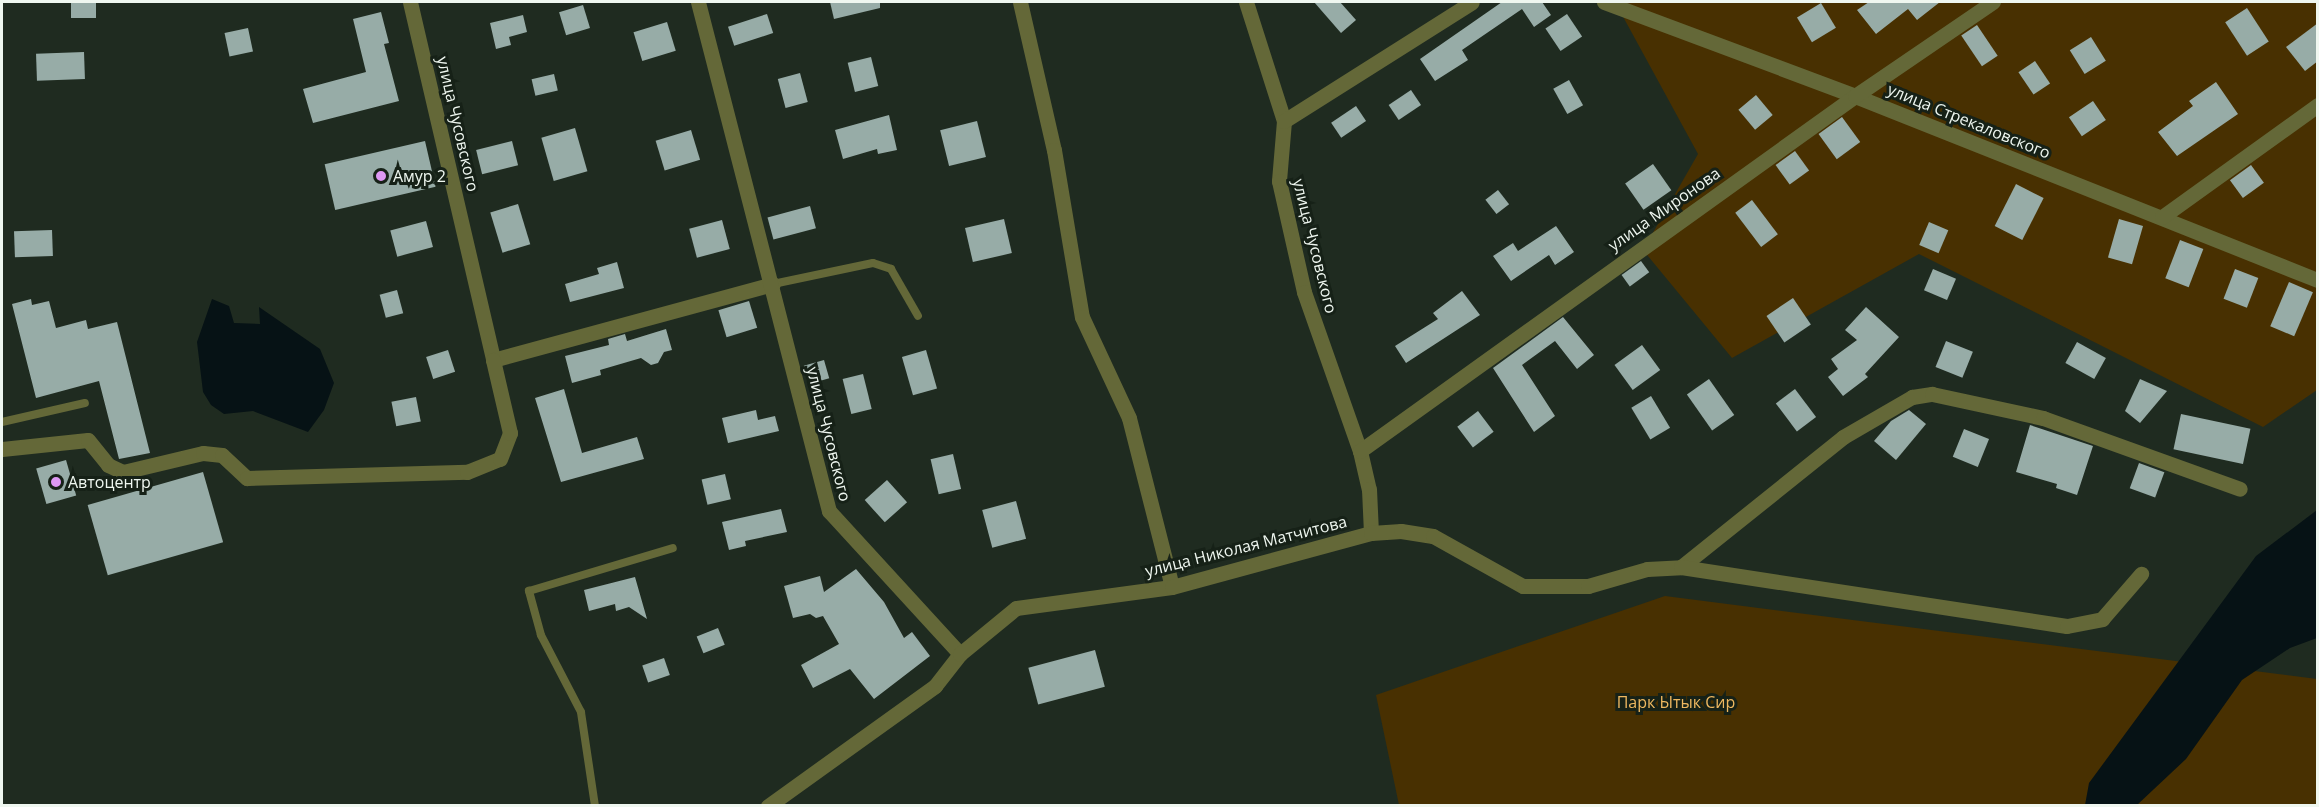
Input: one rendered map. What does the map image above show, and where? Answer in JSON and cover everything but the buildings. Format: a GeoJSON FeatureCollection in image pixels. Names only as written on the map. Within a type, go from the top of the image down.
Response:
{"type":"FeatureCollection","features":[{"type":"Feature","properties":{"kind":"street","name":"улица Чусовского"},"geometry":{"type":"LineString","coordinates":[[2,448],[88,440],[108,465],[123,472],[203,453],[222,455],[247,478],[467,472],[500,459],[510,433],[410,2]]}},
{"type":"Feature","properties":{"kind":"street","name":"улица Чусовского"},"geometry":{"type":"LineString","coordinates":[[698,2],[773,284],[829,511],[960,654]]}},
{"type":"Feature","properties":{"kind":"street"},"geometry":{"type":"LineString","coordinates":[[1020,2],[1054,150],[1082,317],[1129,418],[1172,587]]}},
{"type":"Feature","properties":{"kind":"street","name":"улица Чусовского"},"geometry":{"type":"LineString","coordinates":[[1246,2],[1284,121],[1279,181],[1304,292],[1360,451],[1369,489],[1371,533]]}},
{"type":"Feature","properties":{"kind":"street"},"geometry":{"type":"LineString","coordinates":[[1284,121],[1472,2]]}},
{"type":"Feature","properties":{"kind":"street","name":"улица Стрекаловского"},"geometry":{"type":"LineString","coordinates":[[1604,2],[1855,96],[2318,279]]}},
{"type":"Feature","properties":{"kind":"street","name":"улица Миронова"},"geometry":{"type":"LineString","coordinates":[[1360,451],[1855,96],[1993,2]]}},
{"type":"Feature","properties":{"kind":"street"},"geometry":{"type":"LineString","coordinates":[[2162,217],[2318,105]]}},
{"type":"Feature","properties":{"kind":"street"},"geometry":{"type":"LineString","coordinates":[[493,360],[773,284]]}},
{"type":"Feature","properties":{"kind":"street"},"geometry":{"type":"LineString","coordinates":[[1681,567],[1843,437],[1912,397],[1932,394],[2043,418],[2240,489]]}},
{"type":"Feature","properties":{"kind":"street","name":"улица Николая Матчитова"},"geometry":{"type":"LineString","coordinates":[[768,806],[935,686],[960,654],[1016,608],[1172,587],[1371,533],[1401,531],[1433,536],[1523,586],[1588,586],[1647,569],[1681,567],[2067,626],[2102,619],[2141,574]]}},
{"type":"Feature","properties":{"kind":"lane"},"geometry":{"type":"LineString","coordinates":[[773,284],[873,263],[891,269],[918,316]]}},
{"type":"Feature","properties":{"kind":"lane"},"geometry":{"type":"LineString","coordinates":[[2,422],[85,403]]}},
{"type":"Feature","properties":{"kind":"lane"},"geometry":{"type":"LineString","coordinates":[[595,806],[581,711],[542,635],[530,591],[673,548]]}},
{"type":"Feature","properties":{"kind":"green space"},"geometry":{"type":"Polygon","coordinates":[[[1615,2],[2317,2],[2317,390],[2263,427],[1919,254],[1732,358],[1643,250],[1698,154],[1615,2]]]}},
{"type":"Feature","properties":{"kind":"green space","name":"Парк Ытык Сир"},"geometry":{"type":"Polygon","coordinates":[[[1665,596],[2317,679],[2317,805],[1399,805],[1376,695],[1665,596]]]}},
{"type":"Feature","properties":{"kind":"shaded area"},"geometry":{"type":"Polygon","coordinates":[[[212,299],[229,306],[234,323],[260,324],[259,307],[320,349],[334,383],[324,410],[308,432],[253,411],[224,414],[211,405],[203,392],[197,342],[212,299]]]}},
{"type":"Feature","properties":{"kind":"shaded area"},"geometry":{"type":"Polygon","coordinates":[[[2317,510],[2317,638],[2290,648],[2242,680],[2186,759],[2137,805],[2085,805],[2089,783],[2256,556],[2317,510]]]}},
{"type":"Feature","properties":{"kind":"place","name":"Амур 2"},"geometry":{"type":"Point","coordinates":[381,176]}},
{"type":"Feature","properties":{"kind":"place","name":"Автоцентр"},"geometry":{"type":"Point","coordinates":[56,482]}}]}
